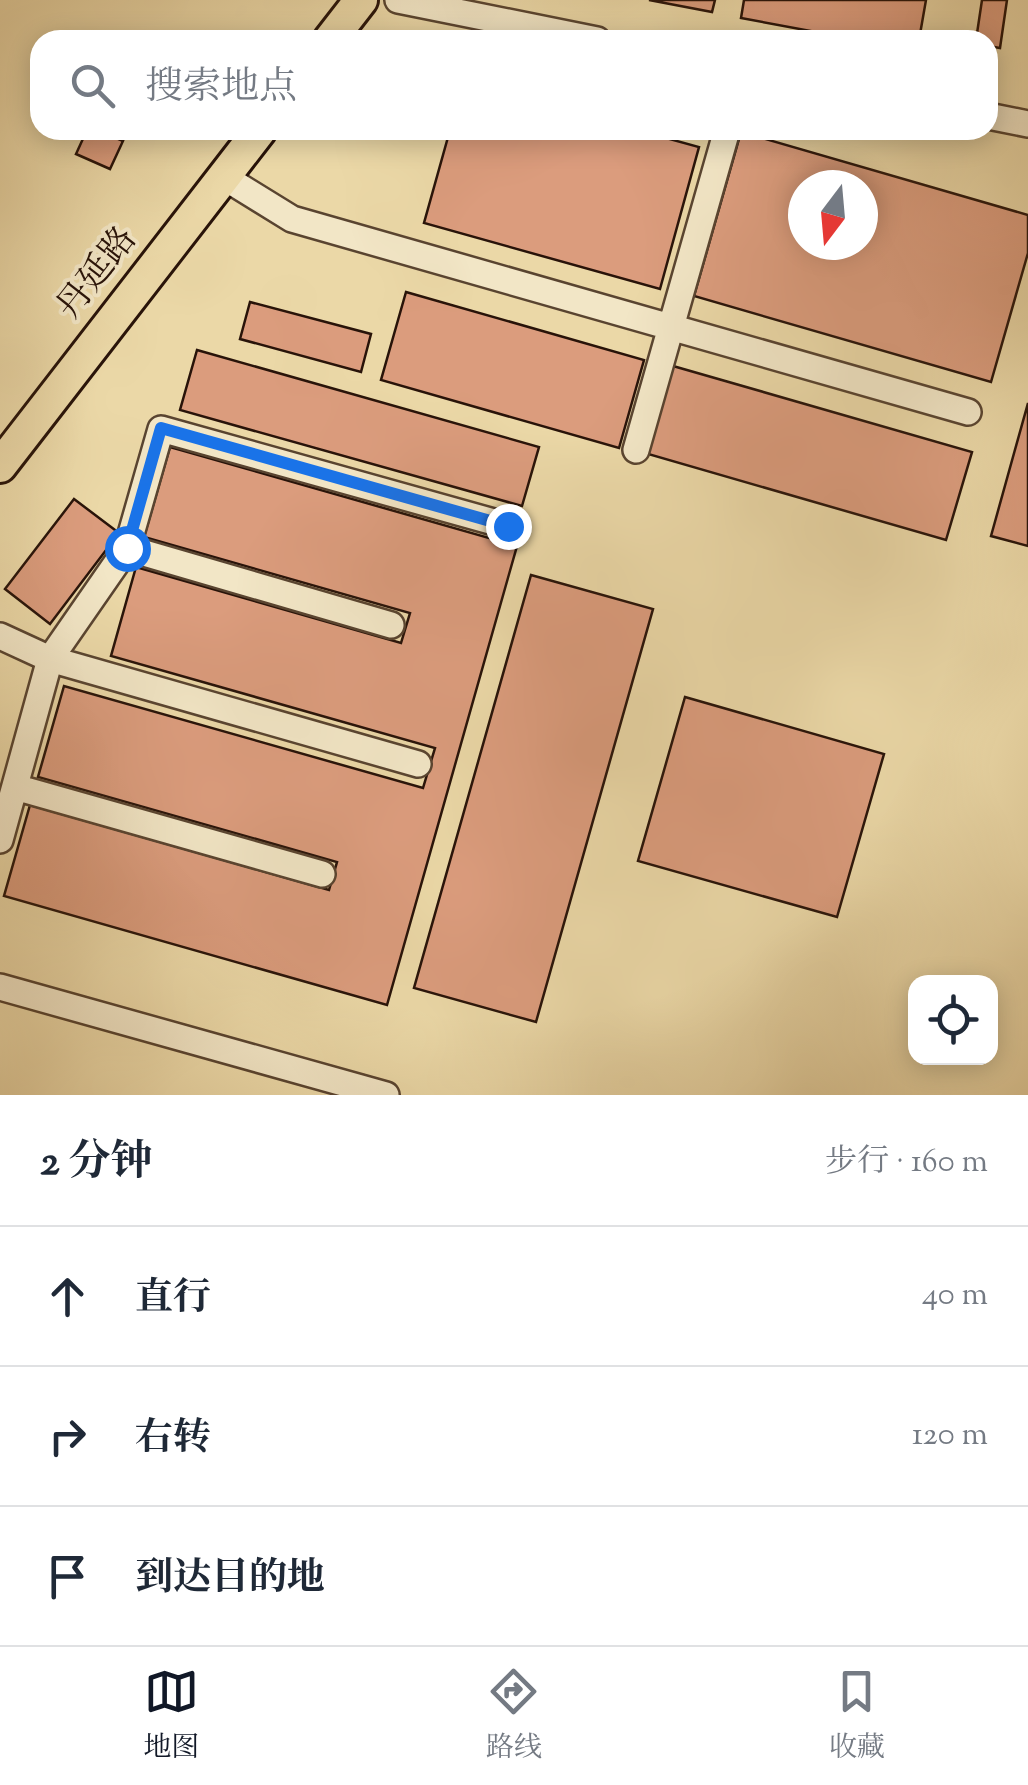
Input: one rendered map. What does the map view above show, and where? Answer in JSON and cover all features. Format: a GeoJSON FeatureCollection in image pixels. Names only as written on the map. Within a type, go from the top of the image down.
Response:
{"type":"FeatureCollection","features":[{"type":"Feature","properties":{"kind":"main road"},"geometry":{"type":"LineString","coordinates":[[338,30],[360,0]]}},
{"type":"Feature","properties":{"kind":"main road","name":"丹延路"},"geometry":{"type":"LineString","coordinates":[[0,466],[252,140]]}},
{"type":"Feature","properties":{"kind":"street"},"geometry":{"type":"LineString","coordinates":[[398,0],[547,30]]}},
{"type":"Feature","properties":{"kind":"street"},"geometry":{"type":"LineString","coordinates":[[998,118],[1028,124]]}},
{"type":"Feature","properties":{"kind":"street"},"geometry":{"type":"LineString","coordinates":[[636,450],[723,140]]}},
{"type":"Feature","properties":{"kind":"street"},"geometry":{"type":"LineString","coordinates":[[224,176],[292,219],[968,412]]}},
{"type":"Feature","properties":{"kind":"street"},"geometry":{"type":"LineString","coordinates":[[0,840],[50,658],[127,548],[161,428],[508,526]]}},
{"type":"Feature","properties":{"kind":"street"},"geometry":{"type":"LineString","coordinates":[[127,548],[391,625]]}},
{"type":"Feature","properties":{"kind":"street"},"geometry":{"type":"LineString","coordinates":[[0,636],[50,658],[418,764]]}},
{"type":"Feature","properties":{"kind":"street"},"geometry":{"type":"LineString","coordinates":[[15,787],[322,874]]}},
{"type":"Feature","properties":{"kind":"street"},"geometry":{"type":"LineString","coordinates":[[0,986],[386,1095]]}},
{"type":"Feature","properties":{"kind":"building"},"geometry":{"type":"Polygon","coordinates":[[[649,0],[715,0],[712,12],[649,0]]]}},
{"type":"Feature","properties":{"kind":"building"},"geometry":{"type":"Polygon","coordinates":[[[744,0],[926,0],[921,30],[805,30],[741,18],[744,0]]]}},
{"type":"Feature","properties":{"kind":"building"},"geometry":{"type":"Polygon","coordinates":[[[982,0],[1007,0],[1000,48],[998,30],[978,30],[982,0]]]}},
{"type":"Feature","properties":{"kind":"building"},"geometry":{"type":"Polygon","coordinates":[[[82,140],[123,141],[110,169],[76,154],[82,140]]]}},
{"type":"Feature","properties":{"kind":"building"},"geometry":{"type":"Polygon","coordinates":[[[447,140],[673,140],[699,147],[660,289],[424,223],[447,140]]]}},
{"type":"Feature","properties":{"kind":"building"},"geometry":{"type":"Polygon","coordinates":[[[739,140],[769,140],[872,170],[788,170],[788,260],[878,260],[878,172],[1028,215],[1028,253],[991,382],[694,296],[739,140]]]}},
{"type":"Feature","properties":{"kind":"building"},"geometry":{"type":"Polygon","coordinates":[[[406,292],[644,360],[619,448],[381,380],[406,292]]]}},
{"type":"Feature","properties":{"kind":"building"},"geometry":{"type":"Polygon","coordinates":[[[250,302],[371,334],[361,372],[240,339],[250,302]]]}},
{"type":"Feature","properties":{"kind":"building"},"geometry":{"type":"Polygon","coordinates":[[[197,350],[539,447],[522,506],[180,410],[197,350]]]}},
{"type":"Feature","properties":{"kind":"building"},"geometry":{"type":"Polygon","coordinates":[[[673,366],[972,452],[946,540],[648,454],[673,366]]]}},
{"type":"Feature","properties":{"kind":"building"},"geometry":{"type":"Polygon","coordinates":[[[1028,403],[1028,546],[991,536],[1028,403]]]}},
{"type":"Feature","properties":{"kind":"building"},"geometry":{"type":"Polygon","coordinates":[[[170,447],[517,546],[387,1005],[4,896],[30,805],[329,890],[337,862],[38,777],[64,686],[423,788],[435,748],[111,656],[136,567],[401,643],[410,613],[144,537],[170,447]]]}},
{"type":"Feature","properties":{"kind":"building"},"geometry":{"type":"Polygon","coordinates":[[[74,499],[119,533],[50,624],[5,589],[74,499]]]}},
{"type":"Feature","properties":{"kind":"building"},"geometry":{"type":"Polygon","coordinates":[[[531,575],[653,609],[536,1022],[414,988],[531,575]]]}},
{"type":"Feature","properties":{"kind":"building"},"geometry":{"type":"Polygon","coordinates":[[[685,697],[884,754],[837,917],[638,861],[685,697]]]}},
{"type":"Feature","properties":{"kind":"route"},"geometry":{"type":"LineString","coordinates":[[127,548],[161,428],[508,526]]}}]}
